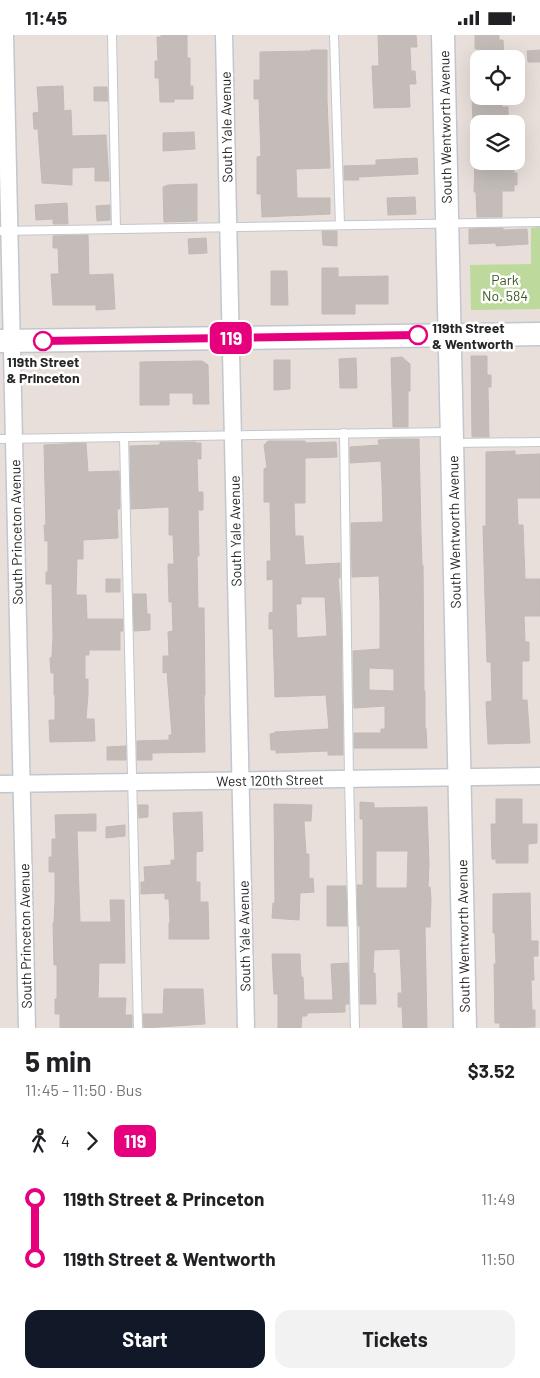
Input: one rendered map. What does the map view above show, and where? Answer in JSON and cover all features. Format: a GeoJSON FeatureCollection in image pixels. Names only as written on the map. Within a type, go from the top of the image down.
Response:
{"type":"FeatureCollection","features":[{"type":"Feature","properties":{"kind":"street","name":"South Princeton Avenue"},"geometry":{"type":"LineString","coordinates":[[5,35],[4,231],[7,439],[22,783],[27,1028]]}},
{"type":"Feature","properties":{"kind":"street","name":"South Yale Avenue"},"geometry":{"type":"LineString","coordinates":[[224,35],[246,1028]]}},
{"type":"Feature","properties":{"kind":"street","name":"South Wentworth Avenue"},"geometry":{"type":"LineString","coordinates":[[443,35],[465,1028]]}},
{"type":"Feature","properties":{"kind":"street"},"geometry":{"type":"LineString","coordinates":[[6,341],[540,334]]}},
{"type":"Feature","properties":{"kind":"street","name":"West 120th Street"},"geometry":{"type":"LineString","coordinates":[[0,784],[540,776]]}},
{"type":"Feature","properties":{"kind":"lane"},"geometry":{"type":"LineString","coordinates":[[112,35],[116,229]]}},
{"type":"Feature","properties":{"kind":"lane"},"geometry":{"type":"LineString","coordinates":[[334,35],[340,225]]}},
{"type":"Feature","properties":{"kind":"lane"},"geometry":{"type":"LineString","coordinates":[[4,231],[540,222]]}},
{"type":"Feature","properties":{"kind":"lane"},"geometry":{"type":"LineString","coordinates":[[344,433],[355,1028]]}},
{"type":"Feature","properties":{"kind":"lane"},"geometry":{"type":"LineString","coordinates":[[7,439],[344,433],[540,442]]}},
{"type":"Feature","properties":{"kind":"lane"},"geometry":{"type":"LineString","coordinates":[[124,437],[138,1028]]}},
{"type":"Feature","properties":{"kind":"green space","name":"Park No. 584"},"geometry":{"type":"Polygon","coordinates":[[[540,227],[540,309],[471,310],[470,265],[531,264],[531,228],[540,227]]]}},
{"type":"Feature","properties":{"kind":"building"},"geometry":{"type":"Polygon","coordinates":[[[161,35],[187,35],[187,58],[190,58],[190,86],[193,86],[193,99],[174,99],[174,102],[160,102],[159,78],[155,78],[155,61],[158,61],[157,37],[161,37],[161,35]]]}},
{"type":"Feature","properties":{"kind":"building"},"geometry":{"type":"Polygon","coordinates":[[[378,35],[416,35],[417,47],[410,47],[411,71],[415,71],[416,84],[409,84],[410,107],[374,108],[372,66],[379,66],[378,35]]]}},
{"type":"Feature","properties":{"kind":"building"},"geometry":{"type":"Polygon","coordinates":[[[475,35],[499,35],[499,40],[503,40],[504,50],[475,49],[475,35]]]}},
{"type":"Feature","properties":{"kind":"building"},"geometry":{"type":"Polygon","coordinates":[[[327,50],[330,168],[296,169],[297,198],[330,198],[330,214],[262,217],[261,194],[257,194],[257,157],[261,156],[259,99],[254,99],[254,80],[260,80],[260,52],[327,50]]]}},
{"type":"Feature","properties":{"kind":"building"},"geometry":{"type":"Polygon","coordinates":[[[540,50],[540,62],[528,62],[527,51],[540,50]]]}},
{"type":"Feature","properties":{"kind":"building"},"geometry":{"type":"Polygon","coordinates":[[[63,86],[64,111],[71,110],[72,136],[106,135],[109,181],[95,181],[95,167],[72,168],[72,185],[42,183],[38,129],[34,129],[33,113],[39,112],[37,87],[63,86]]]}},
{"type":"Feature","properties":{"kind":"building"},"geometry":{"type":"Polygon","coordinates":[[[94,87],[107,87],[108,101],[94,101],[94,87]]]}},
{"type":"Feature","properties":{"kind":"building"},"geometry":{"type":"Polygon","coordinates":[[[472,105],[502,105],[502,107],[508,107],[508,115],[473,115],[472,105]]]}},
{"type":"Feature","properties":{"kind":"building"},"geometry":{"type":"Polygon","coordinates":[[[194,132],[195,149],[163,151],[163,133],[194,132]]]}},
{"type":"Feature","properties":{"kind":"building"},"geometry":{"type":"Polygon","coordinates":[[[417,158],[418,174],[358,177],[359,180],[344,180],[344,166],[376,165],[376,160],[417,158]]]}},
{"type":"Feature","properties":{"kind":"building"},"geometry":{"type":"Polygon","coordinates":[[[475,170],[514,170],[514,173],[517,173],[517,185],[514,185],[514,191],[502,191],[502,217],[477,217],[476,192],[474,192],[475,170]]]}},
{"type":"Feature","properties":{"kind":"building"},"geometry":{"type":"Polygon","coordinates":[[[197,184],[197,221],[164,222],[163,187],[168,185],[197,184]]]}},
{"type":"Feature","properties":{"kind":"building"},"geometry":{"type":"Polygon","coordinates":[[[415,197],[416,214],[388,215],[387,198],[415,197]]]}},
{"type":"Feature","properties":{"kind":"building"},"geometry":{"type":"Polygon","coordinates":[[[67,203],[68,224],[53,224],[53,219],[36,220],[35,205],[67,203]]]}},
{"type":"Feature","properties":{"kind":"building"},"geometry":{"type":"Polygon","coordinates":[[[110,205],[110,220],[97,221],[96,206],[110,205]]]}},
{"type":"Feature","properties":{"kind":"building"},"geometry":{"type":"Polygon","coordinates":[[[503,228],[503,230],[527,229],[528,244],[496,246],[496,243],[469,244],[469,229],[503,228]]]}},
{"type":"Feature","properties":{"kind":"building"},"geometry":{"type":"Polygon","coordinates":[[[322,231],[337,231],[337,246],[323,245],[322,231]]]}},
{"type":"Feature","properties":{"kind":"building"},"geometry":{"type":"Polygon","coordinates":[[[88,235],[89,275],[113,274],[115,309],[96,310],[96,305],[53,305],[51,274],[59,274],[58,248],[53,248],[53,236],[88,235]]]}},
{"type":"Feature","properties":{"kind":"building"},"geometry":{"type":"Polygon","coordinates":[[[206,238],[207,253],[189,254],[188,239],[206,238]]]}},
{"type":"Feature","properties":{"kind":"building"},"geometry":{"type":"Polygon","coordinates":[[[322,268],[338,268],[338,277],[388,276],[388,304],[355,304],[355,314],[322,314],[322,268]]]}},
{"type":"Feature","properties":{"kind":"building"},"geometry":{"type":"Polygon","coordinates":[[[271,271],[287,271],[288,305],[271,305],[271,271]]]}},
{"type":"Feature","properties":{"kind":"building"},"geometry":{"type":"Polygon","coordinates":[[[471,356],[487,356],[487,375],[491,375],[491,387],[488,387],[489,437],[472,437],[471,356]]]}},
{"type":"Feature","properties":{"kind":"building"},"geometry":{"type":"Polygon","coordinates":[[[402,357],[410,364],[408,427],[393,427],[391,358],[402,357]]]}},
{"type":"Feature","properties":{"kind":"building"},"geometry":{"type":"Polygon","coordinates":[[[356,358],[357,388],[340,388],[339,359],[356,358]]]}},
{"type":"Feature","properties":{"kind":"building"},"geometry":{"type":"Polygon","coordinates":[[[274,360],[290,360],[290,389],[274,390],[274,360]]]}},
{"type":"Feature","properties":{"kind":"building"},"geometry":{"type":"Polygon","coordinates":[[[202,361],[208,365],[209,404],[193,404],[193,393],[169,393],[169,405],[140,405],[140,362],[202,361]]]}},
{"type":"Feature","properties":{"kind":"building"},"geometry":{"type":"Polygon","coordinates":[[[419,439],[424,691],[427,748],[354,748],[354,733],[381,733],[381,729],[385,729],[385,706],[354,708],[353,651],[380,649],[380,604],[379,576],[352,577],[351,523],[383,522],[381,461],[350,463],[350,447],[379,445],[378,440],[419,439]],[[369,668],[369,690],[394,691],[394,669],[369,668]]]}},
{"type":"Feature","properties":{"kind":"building"},"geometry":{"type":"Polygon","coordinates":[[[268,441],[336,442],[337,457],[305,458],[305,503],[294,503],[295,536],[303,536],[305,565],[340,563],[340,578],[338,578],[341,616],[343,755],[328,755],[328,751],[276,753],[276,750],[271,750],[270,734],[275,732],[329,729],[326,695],[275,697],[273,629],[269,629],[269,613],[273,612],[273,579],[267,580],[267,561],[271,561],[270,502],[264,502],[264,469],[267,467],[264,445],[268,441]],[[301,597],[301,604],[296,604],[297,638],[327,636],[325,597],[301,597]]]}},
{"type":"Feature","properties":{"kind":"building"},"geometry":{"type":"Polygon","coordinates":[[[160,442],[201,443],[201,459],[197,459],[198,492],[203,492],[203,510],[198,510],[199,556],[197,556],[198,608],[204,608],[205,752],[152,753],[152,760],[137,760],[137,741],[169,740],[169,735],[172,735],[167,672],[163,673],[163,656],[169,656],[168,632],[173,631],[172,602],[169,602],[168,564],[174,564],[173,535],[169,535],[169,507],[131,509],[130,446],[160,445],[160,442]]]}},
{"type":"Feature","properties":{"kind":"building"},"geometry":{"type":"Polygon","coordinates":[[[86,443],[88,472],[119,471],[120,509],[117,509],[118,538],[83,540],[83,559],[77,559],[76,595],[86,595],[87,619],[123,619],[123,631],[120,631],[120,650],[89,650],[89,655],[85,655],[85,679],[88,679],[86,719],[94,719],[95,741],[50,742],[49,720],[55,720],[55,695],[54,673],[51,673],[50,658],[52,657],[53,637],[52,584],[46,584],[48,541],[45,541],[44,525],[46,525],[44,445],[86,443]]]}},
{"type":"Feature","properties":{"kind":"building"},"geometry":{"type":"Polygon","coordinates":[[[515,451],[515,455],[540,454],[540,498],[517,498],[518,525],[523,525],[525,579],[540,579],[540,616],[524,616],[525,642],[529,642],[529,661],[522,661],[522,700],[527,700],[530,743],[488,744],[486,702],[492,701],[491,662],[487,662],[483,526],[486,526],[486,452],[515,451]]]}},
{"type":"Feature","properties":{"kind":"building"},"geometry":{"type":"Polygon","coordinates":[[[106,579],[120,579],[120,592],[106,592],[106,579]]]}},
{"type":"Feature","properties":{"kind":"building"},"geometry":{"type":"Polygon","coordinates":[[[133,594],[146,594],[147,614],[150,614],[150,630],[134,631],[133,594]]]}},
{"type":"Feature","properties":{"kind":"building"},"geometry":{"type":"Polygon","coordinates":[[[126,746],[126,760],[107,760],[107,747],[126,746]]]}},
{"type":"Feature","properties":{"kind":"building"},"geometry":{"type":"Polygon","coordinates":[[[496,799],[522,799],[522,824],[537,824],[537,843],[528,844],[528,863],[496,863],[496,859],[492,859],[491,824],[496,824],[496,799]]]}},
{"type":"Feature","properties":{"kind":"building"},"geometry":{"type":"Polygon","coordinates":[[[360,802],[374,803],[374,808],[427,807],[428,887],[430,887],[431,900],[430,927],[425,927],[427,1028],[403,1028],[402,1007],[398,1007],[398,993],[402,993],[400,949],[374,950],[373,973],[375,973],[376,1004],[360,1004],[360,926],[358,926],[357,885],[363,885],[363,819],[360,819],[360,802]],[[376,851],[376,888],[407,888],[408,851],[376,851]]]}},
{"type":"Feature","properties":{"kind":"building"},"geometry":{"type":"Polygon","coordinates":[[[274,804],[312,805],[311,821],[304,821],[306,854],[309,854],[309,879],[313,878],[314,892],[300,893],[299,920],[272,918],[273,903],[275,903],[274,804]]]}},
{"type":"Feature","properties":{"kind":"building"},"geometry":{"type":"Polygon","coordinates":[[[138,805],[148,805],[148,817],[139,818],[138,805]]]}},
{"type":"Feature","properties":{"kind":"building"},"geometry":{"type":"Polygon","coordinates":[[[202,812],[203,851],[196,852],[196,882],[200,882],[200,902],[208,902],[209,939],[169,939],[169,899],[165,899],[165,893],[141,894],[141,882],[145,882],[144,867],[171,865],[171,860],[175,860],[173,813],[202,812]]]}},
{"type":"Feature","properties":{"kind":"building"},"geometry":{"type":"Polygon","coordinates":[[[96,814],[96,831],[77,831],[80,922],[111,922],[110,900],[124,900],[125,963],[99,963],[98,998],[126,998],[125,1015],[132,1015],[132,1028],[60,1028],[60,1014],[55,1014],[57,965],[54,965],[53,923],[55,872],[49,872],[49,857],[52,857],[52,839],[56,839],[55,815],[96,814]]]}},
{"type":"Feature","properties":{"kind":"building"},"geometry":{"type":"Polygon","coordinates":[[[125,825],[125,836],[106,838],[106,827],[125,825]]]}},
{"type":"Feature","properties":{"kind":"building"},"geometry":{"type":"Polygon","coordinates":[[[327,886],[346,886],[347,926],[327,926],[327,886]]]}},
{"type":"Feature","properties":{"kind":"building"},"geometry":{"type":"Polygon","coordinates":[[[530,893],[531,941],[538,941],[538,956],[533,956],[534,980],[531,980],[532,1010],[535,1010],[535,1027],[500,1028],[500,1023],[495,1023],[494,964],[496,964],[495,933],[493,933],[493,894],[530,893]]]}},
{"type":"Feature","properties":{"kind":"building"},"geometry":{"type":"Polygon","coordinates":[[[272,954],[300,954],[304,1000],[333,1000],[331,964],[348,963],[349,1004],[345,1004],[345,1012],[307,1013],[307,1016],[302,1016],[301,1028],[278,1028],[278,994],[274,994],[272,954]]]}},
{"type":"Feature","properties":{"kind":"building"},"geometry":{"type":"Polygon","coordinates":[[[164,989],[203,989],[205,1024],[144,1028],[143,1014],[163,1014],[164,989]]]}},
{"type":"Feature","properties":{"kind":"bus line","name":"119"},"geometry":{"type":"LineString","coordinates":[[43,341],[418,335]]}},
{"type":"Feature","properties":{"kind":"place","name":"119th Street & Wentworth"},"geometry":{"type":"Point","coordinates":[418,335]}},
{"type":"Feature","properties":{"kind":"place","name":"119th Street & Princeton"},"geometry":{"type":"Point","coordinates":[43,341]}}]}
